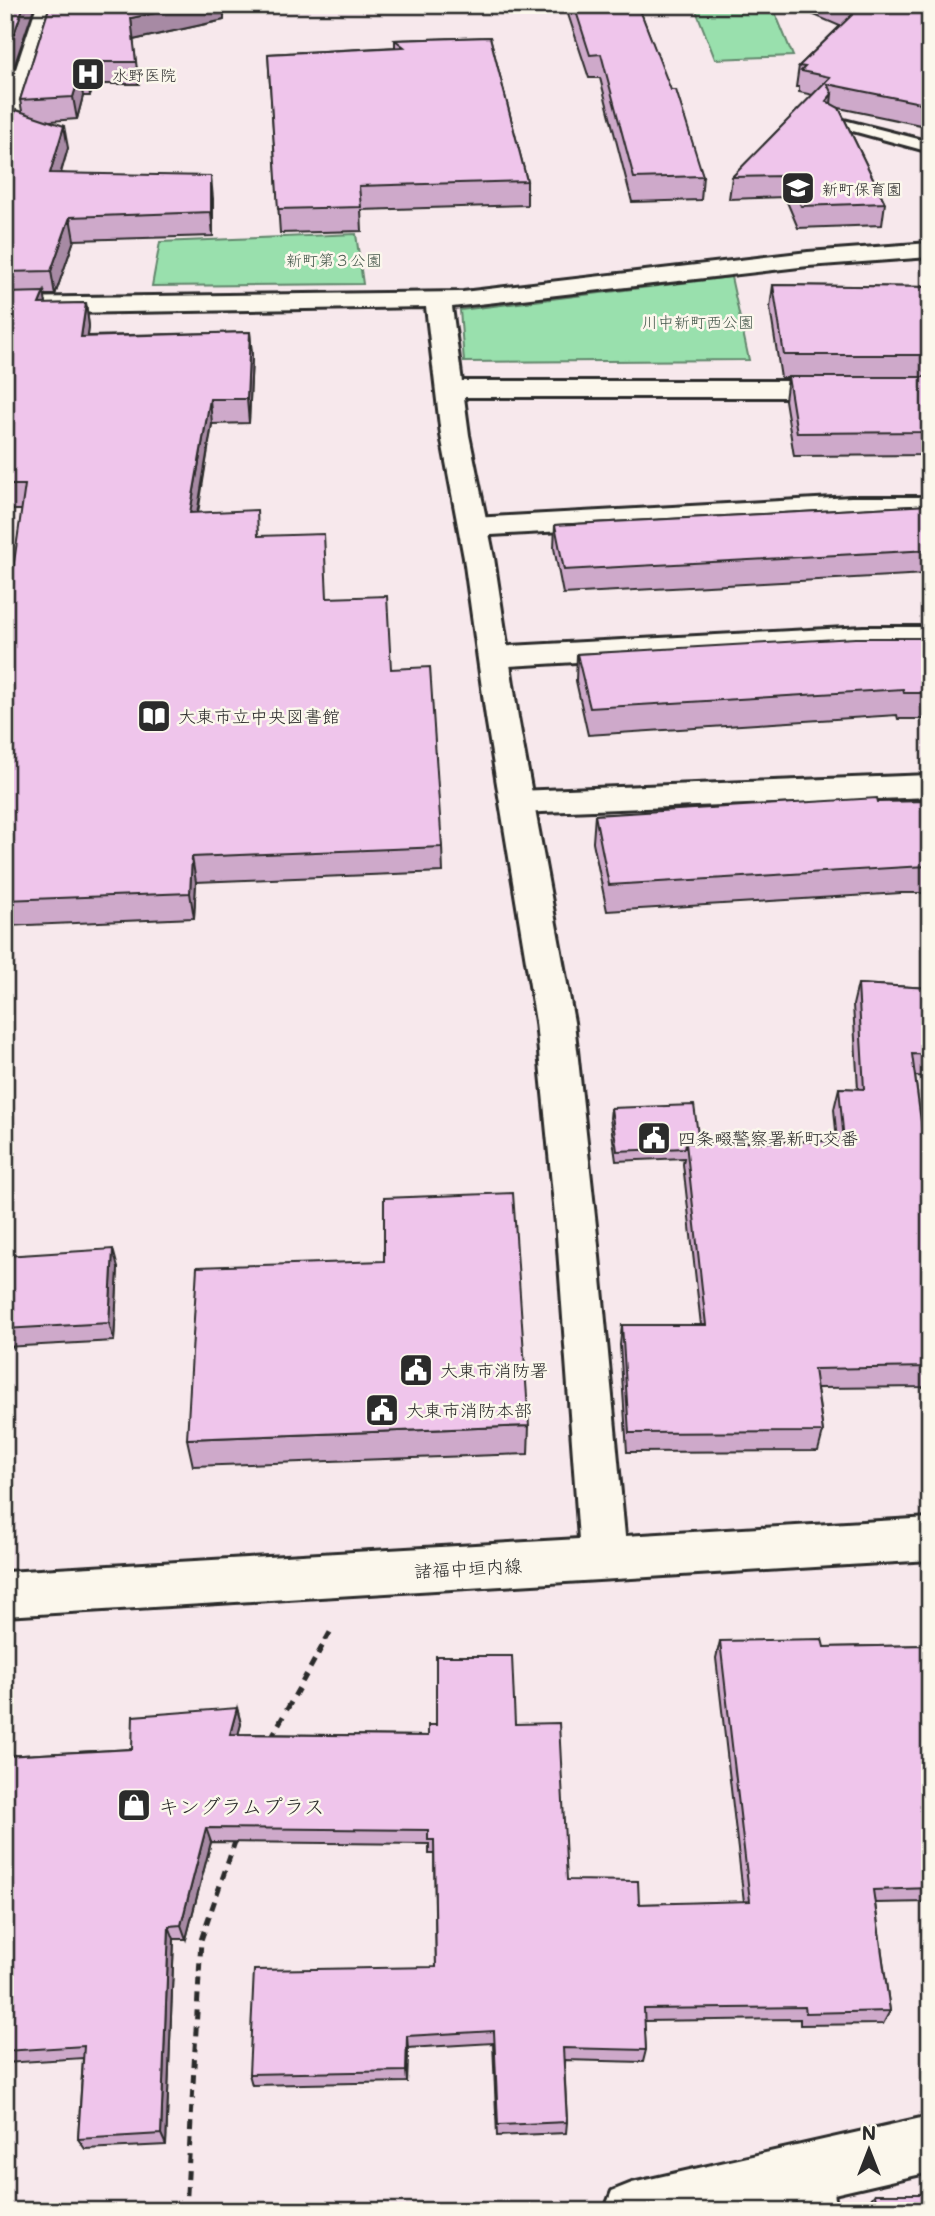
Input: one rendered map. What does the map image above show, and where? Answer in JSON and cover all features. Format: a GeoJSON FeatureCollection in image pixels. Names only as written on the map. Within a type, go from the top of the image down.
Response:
{"type":"FeatureCollection","features":[{"type":"Feature","properties":{"kind":"street"},"geometry":{"type":"LineString","coordinates":[[5,137],[47,5]]}},
{"type":"Feature","properties":{"kind":"street"},"geometry":{"type":"LineString","coordinates":[[5,306],[463,299],[808,259],[930,250]]}},
{"type":"Feature","properties":{"kind":"street"},"geometry":{"type":"LineString","coordinates":[[438,299],[455,435],[473,527],[555,1022],[577,1235],[604,1560]]}},
{"type":"Feature","properties":{"kind":"street"},"geometry":{"type":"LineString","coordinates":[[449,389],[930,389]]}},
{"type":"Feature","properties":{"kind":"street"},"geometry":{"type":"LineString","coordinates":[[473,527],[851,506],[930,506]]}},
{"type":"Feature","properties":{"kind":"street"},"geometry":{"type":"LineString","coordinates":[[494,657],[864,636],[930,636]]}},
{"type":"Feature","properties":{"kind":"street"},"geometry":{"type":"LineString","coordinates":[[517,802],[930,786]]}},
{"type":"Feature","properties":{"kind":"street","name":"諸福中垣内線"},"geometry":{"type":"LineString","coordinates":[[5,1594],[930,1539]]}},
{"type":"Feature","properties":{"kind":"street"},"geometry":{"type":"LineString","coordinates":[[632,2211],[815,2190],[930,2144]]}},
{"type":"Feature","properties":{"kind":"lane"},"geometry":{"type":"LineString","coordinates":[[832,121],[930,147]]}},
{"type":"Feature","properties":{"kind":"path"},"geometry":{"type":"LineString","coordinates":[[269,1744],[363,1574]]}},
{"type":"Feature","properties":{"kind":"path"},"geometry":{"type":"LineString","coordinates":[[186,2211],[201,1940],[237,1835]]}},
{"type":"Feature","properties":{"kind":"green space"},"geometry":{"type":"Polygon","coordinates":[[[694,5],[772,5],[793,56],[715,59],[694,5]]]}},
{"type":"Feature","properties":{"kind":"green space","name":"新町第３公園"},"geometry":{"type":"Polygon","coordinates":[[[356,234],[363,284],[152,286],[160,242],[356,234]]]}},
{"type":"Feature","properties":{"kind":"green space","name":"川中新町西公園"},"geometry":{"type":"Polygon","coordinates":[[[731,277],[749,360],[464,362],[460,310],[731,277]]]}},
{"type":"Feature","properties":{"kind":"building"},"geometry":{"type":"Polygon","coordinates":[[[5,5],[24,5],[5,60],[5,5]]]}},
{"type":"Feature","properties":{"kind":"building"},"geometry":{"type":"Polygon","coordinates":[[[50,5],[193,5],[131,18],[136,62],[91,62],[87,74],[80,74],[73,97],[20,100],[50,5]]]}},
{"type":"Feature","properties":{"kind":"building"},"geometry":{"type":"Polygon","coordinates":[[[574,5],[638,5],[671,90],[676,90],[703,176],[634,178],[601,54],[590,55],[574,5]]]}},
{"type":"Feature","properties":{"kind":"building"},"geometry":{"type":"Polygon","coordinates":[[[843,5],[930,5],[930,105],[827,84],[832,94],[826,101],[839,108],[885,203],[801,206],[788,176],[732,177],[830,77],[801,71],[805,67],[799,66],[856,11],[843,5]]]}},
{"type":"Feature","properties":{"kind":"building"},"geometry":{"type":"Polygon","coordinates":[[[490,37],[527,181],[359,186],[361,207],[278,209],[268,54],[404,47],[395,40],[490,37]]]}},
{"type":"Feature","properties":{"kind":"building"},"geometry":{"type":"Polygon","coordinates":[[[16,110],[64,126],[50,173],[211,176],[211,212],[70,217],[51,271],[5,272],[5,122],[11,121],[16,110]]]}},
{"type":"Feature","properties":{"kind":"building"},"geometry":{"type":"Polygon","coordinates":[[[773,285],[930,287],[930,355],[784,355],[773,285]]]}},
{"type":"Feature","properties":{"kind":"building"},"geometry":{"type":"Polygon","coordinates":[[[44,292],[39,304],[86,303],[81,337],[250,332],[247,399],[210,399],[190,513],[257,510],[258,536],[324,534],[327,598],[387,596],[391,669],[430,667],[442,847],[192,857],[190,893],[5,900],[5,626],[25,485],[5,485],[5,293],[44,292]]]}},
{"type":"Feature","properties":{"kind":"building"},"geometry":{"type":"Polygon","coordinates":[[[788,377],[930,377],[930,432],[797,433],[788,377]]]}},
{"type":"Feature","properties":{"kind":"building"},"geometry":{"type":"Polygon","coordinates":[[[930,505],[930,550],[564,570],[555,525],[930,505]]]}},
{"type":"Feature","properties":{"kind":"building"},"geometry":{"type":"Polygon","coordinates":[[[855,638],[930,638],[930,693],[904,693],[903,689],[590,708],[577,654],[855,638]]]}},
{"type":"Feature","properties":{"kind":"building"},"geometry":{"type":"Polygon","coordinates":[[[877,798],[878,802],[930,801],[930,866],[609,885],[595,815],[877,798]]]}},
{"type":"Feature","properties":{"kind":"building"},"geometry":{"type":"Polygon","coordinates":[[[858,984],[930,988],[930,1055],[912,1054],[930,1189],[930,1367],[814,1369],[823,1432],[629,1433],[622,1325],[706,1325],[686,1143],[844,1141],[839,1088],[864,1089],[858,984]]]}},
{"type":"Feature","properties":{"kind":"building"},"geometry":{"type":"Polygon","coordinates":[[[694,1105],[699,1142],[686,1143],[685,1148],[617,1151],[611,1108],[694,1105]]]}},
{"type":"Feature","properties":{"kind":"building"},"geometry":{"type":"Polygon","coordinates":[[[513,1193],[529,1426],[187,1439],[197,1267],[384,1261],[384,1198],[513,1193]]]}},
{"type":"Feature","properties":{"kind":"building"},"geometry":{"type":"Polygon","coordinates":[[[113,1249],[109,1323],[5,1329],[5,1256],[113,1249]]]}},
{"type":"Feature","properties":{"kind":"building"},"geometry":{"type":"Polygon","coordinates":[[[822,1639],[824,1647],[930,1645],[930,1888],[873,1890],[890,2011],[806,2013],[805,2007],[644,2009],[646,2050],[563,2048],[567,2122],[498,2125],[494,2031],[407,2036],[406,2071],[249,2074],[254,1970],[436,1967],[434,1840],[428,1840],[428,1830],[206,1828],[181,1925],[169,1926],[161,2134],[78,2139],[84,2046],[5,2051],[5,1756],[132,1749],[133,1716],[237,1708],[230,1734],[428,1736],[428,1725],[436,1725],[436,1656],[512,1656],[515,1724],[559,1723],[567,1880],[638,1881],[639,1904],[750,1901],[720,1641],[822,1639]]]}},
{"type":"Feature","properties":{"kind":"building"},"geometry":{"type":"Polygon","coordinates":[[[875,2194],[930,2194],[930,2211],[877,2211],[875,2194]]]}},
{"type":"Feature","properties":{"kind":"place","name":"水野医院"},"geometry":{"type":"Point","coordinates":[88,74]}},
{"type":"Feature","properties":{"kind":"place","name":"新町保育園"},"geometry":{"type":"Point","coordinates":[798,188]}},
{"type":"Feature","properties":{"kind":"place","name":"大東市立中央図書館"},"geometry":{"type":"Point","coordinates":[154,716]}},
{"type":"Feature","properties":{"kind":"place","name":"四条畷警察署新町交番"},"geometry":{"type":"Point","coordinates":[654,1138]}},
{"type":"Feature","properties":{"kind":"place","name":"大東市消防署"},"geometry":{"type":"Point","coordinates":[416,1370]}},
{"type":"Feature","properties":{"kind":"place","name":"大東市消防本部"},"geometry":{"type":"Point","coordinates":[382,1410]}},
{"type":"Feature","properties":{"kind":"place","name":"キングラムプラス"},"geometry":{"type":"Point","coordinates":[134,1805]}}]}
